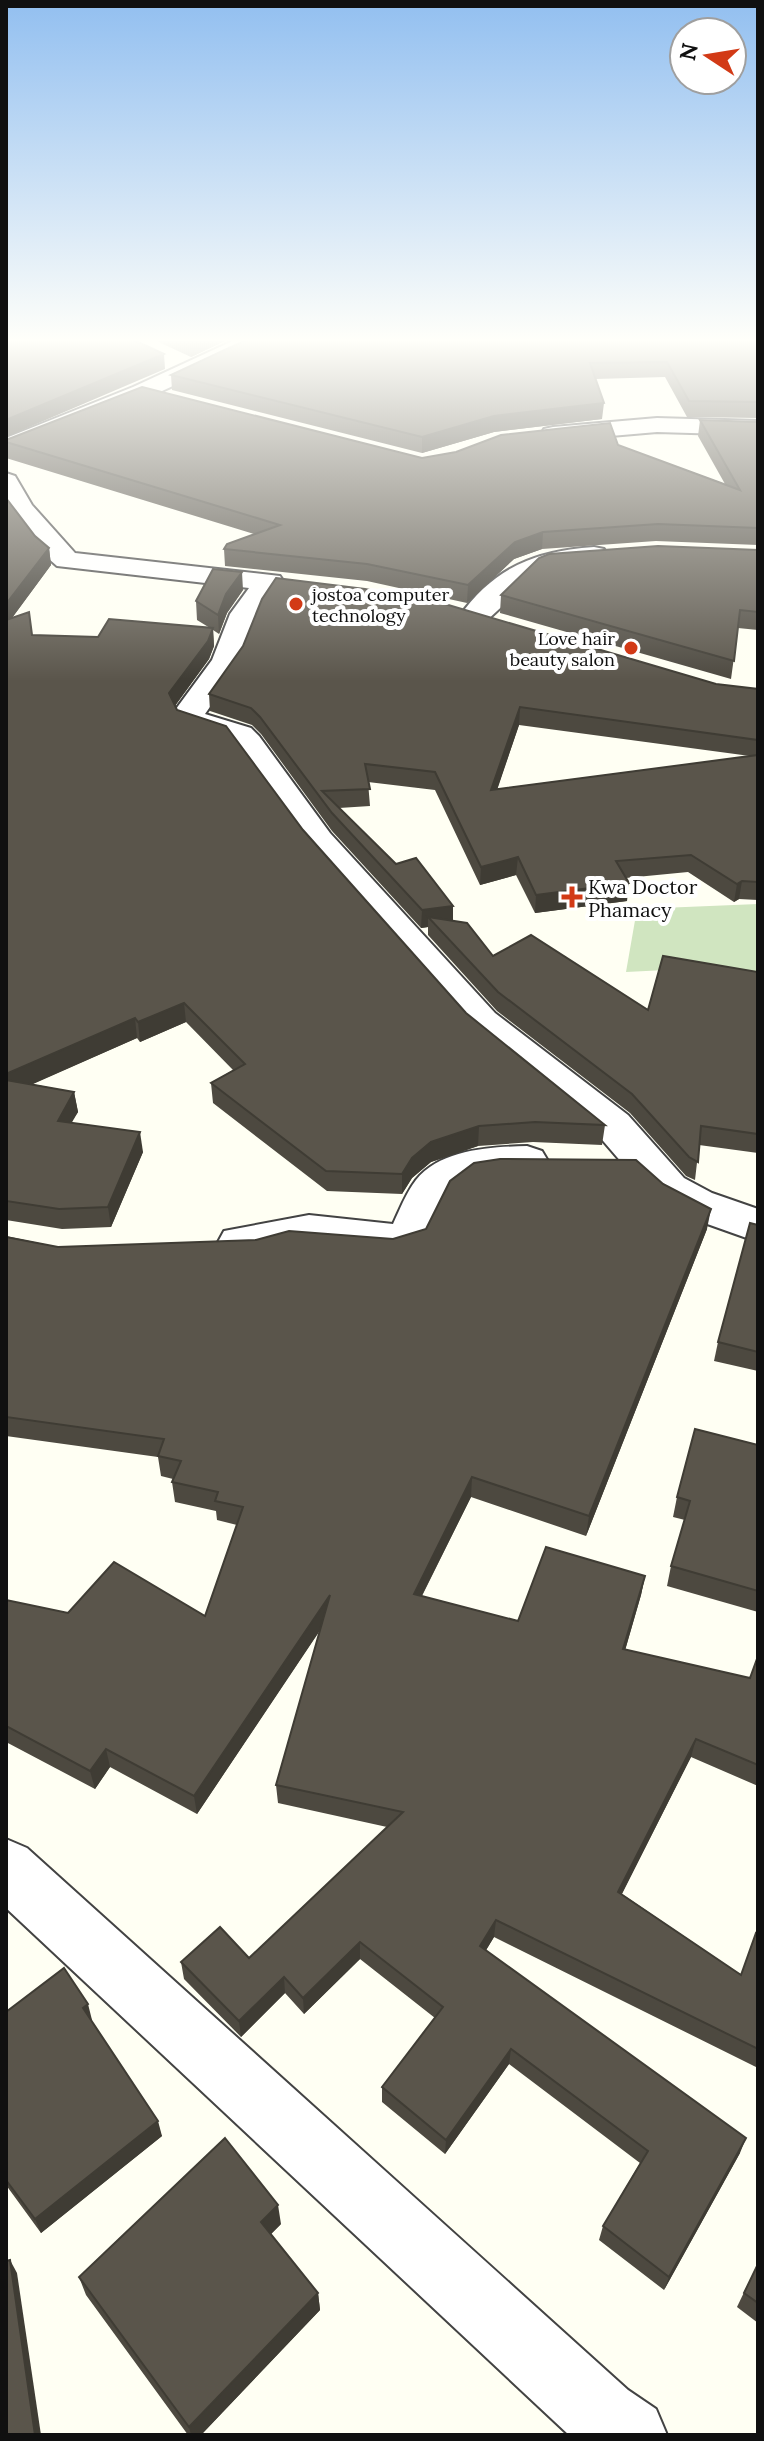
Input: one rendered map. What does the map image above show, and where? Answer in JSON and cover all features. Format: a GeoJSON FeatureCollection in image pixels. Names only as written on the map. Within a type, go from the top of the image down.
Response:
{"type":"FeatureCollection","features":[{"type":"Feature","properties":{"kind":"street"},"geometry":{"type":"LineString","coordinates":[[6,481],[20,508],[50,545],[67,560],[281,583],[245,614],[227,661],[189,713],[192,720],[240,735],[318,840],[453,993],[520,1055],[613,1125],[669,1189],[697,1204],[758,1226]]}},
{"type":"Feature","properties":{"kind":"street"},"geometry":{"type":"LineString","coordinates":[[503,625],[462,613],[526,567],[542,560],[619,553]]}},
{"type":"Feature","properties":{"kind":"street"},"geometry":{"type":"LineString","coordinates":[[197,1243],[257,1241],[290,1232],[309,1231],[392,1240],[407,1237],[430,1190],[460,1168],[499,1161],[649,1163]]}},
{"type":"Feature","properties":{"kind":"street"},"geometry":{"type":"LineString","coordinates":[[6,1868],[602,2416],[630,2435]]}},
{"type":"Feature","properties":{"kind":"green space"},"geometry":{"type":"Polygon","coordinates":[[[758,904],[758,979],[666,970],[626,972],[637,909],[758,904]]]}},
{"type":"Feature","properties":{"kind":"building"},"geometry":{"type":"Polygon","coordinates":[[[42,453],[402,453],[422,458],[451,453],[639,453],[740,490],[719,453],[758,453],[758,528],[658,524],[543,532],[515,542],[468,585],[367,564],[224,549],[227,544],[280,525],[42,453]]]}},
{"type":"Feature","properties":{"kind":"building"},"geometry":{"type":"Polygon","coordinates":[[[6,498],[35,536],[49,548],[6,604],[6,498]]]}},
{"type":"Feature","properties":{"kind":"building"},"geometry":{"type":"Polygon","coordinates":[[[658,546],[758,550],[758,612],[740,610],[734,661],[501,595],[539,558],[549,554],[658,546]]]}},
{"type":"Feature","properties":{"kind":"building"},"geometry":{"type":"Polygon","coordinates":[[[213,569],[242,572],[226,594],[218,615],[196,601],[213,569]]]}},
{"type":"Feature","properties":{"kind":"building"},"geometry":{"type":"Polygon","coordinates":[[[276,578],[365,589],[445,604],[716,684],[758,689],[758,740],[520,707],[491,790],[758,755],[758,882],[742,881],[737,884],[691,855],[616,861],[629,883],[536,895],[518,857],[481,867],[435,772],[365,764],[370,789],[322,791],[396,864],[416,858],[453,906],[422,910],[332,813],[260,717],[251,708],[209,694],[243,646],[262,599],[276,578]]]}},
{"type":"Feature","properties":{"kind":"building"},"geometry":{"type":"Polygon","coordinates":[[[29,612],[32,635],[98,637],[109,619],[213,628],[208,641],[169,693],[177,710],[226,726],[303,830],[466,1013],[605,1125],[535,1122],[479,1126],[431,1142],[412,1158],[402,1174],[326,1171],[211,1083],[245,1064],[184,1003],[138,1022],[135,1018],[6,1074],[6,620],[29,612]]]}},
{"type":"Feature","properties":{"kind":"building"},"geometry":{"type":"Polygon","coordinates":[[[428,917],[467,923],[493,956],[531,935],[648,1010],[663,956],[758,972],[758,1134],[701,1126],[698,1162],[689,1157],[632,1094],[498,992],[428,917]]]}},
{"type":"Feature","properties":{"kind":"building"},"geometry":{"type":"Polygon","coordinates":[[[6,1080],[74,1092],[58,1121],[140,1132],[108,1207],[59,1209],[6,1201],[6,1080]]]}},
{"type":"Feature","properties":{"kind":"building"},"geometry":{"type":"Polygon","coordinates":[[[500,1159],[636,1160],[663,1184],[711,1209],[589,1516],[472,1477],[414,1594],[518,1621],[546,1547],[645,1576],[623,1649],[750,1678],[758,1656],[758,1765],[696,1739],[618,1892],[741,1975],[758,1934],[758,2049],[496,1920],[480,1946],[746,2138],[669,2277],[603,2226],[648,2151],[511,2049],[446,2140],[382,2087],[443,2007],[360,1942],[303,1998],[284,1977],[239,2021],[181,1962],[220,1927],[249,1958],[403,1812],[276,1785],[330,1595],[194,1796],[106,1749],[90,1771],[6,1726],[6,1600],[68,1613],[114,1562],[205,1616],[243,1507],[215,1501],[218,1492],[172,1482],[181,1461],[158,1456],[164,1439],[6,1417],[6,1237],[58,1247],[256,1240],[289,1231],[393,1239],[426,1229],[450,1181],[474,1163],[500,1159]]]}},
{"type":"Feature","properties":{"kind":"building"},"geometry":{"type":"Polygon","coordinates":[[[750,1223],[758,1225],[758,1352],[718,1342],[750,1223]]]}},
{"type":"Feature","properties":{"kind":"building"},"geometry":{"type":"Polygon","coordinates":[[[695,1429],[758,1445],[758,1591],[671,1566],[690,1501],[677,1497],[695,1429]]]}},
{"type":"Feature","properties":{"kind":"building"},"geometry":{"type":"Polygon","coordinates":[[[64,1968],[88,2004],[83,2008],[158,2121],[35,2219],[6,2180],[6,2012],[64,1968]]]}},
{"type":"Feature","properties":{"kind":"building"},"geometry":{"type":"Polygon","coordinates":[[[225,2138],[278,2205],[261,2222],[318,2293],[189,2427],[79,2277],[225,2138]]]}},
{"type":"Feature","properties":{"kind":"building"},"geometry":{"type":"Polygon","coordinates":[[[10,2260],[35,2435],[6,2435],[6,2261],[10,2260]]]}},
{"type":"Feature","properties":{"kind":"building"},"geometry":{"type":"Polygon","coordinates":[[[758,2264],[758,2303],[744,2293],[758,2264]]]}},
{"type":"Feature","properties":{"kind":"place","name":"jostoa computer technology"},"geometry":{"type":"Point","coordinates":[296,604]}},
{"type":"Feature","properties":{"kind":"place","name":"Love hair beauty salon"},"geometry":{"type":"Point","coordinates":[631,648]}},
{"type":"Feature","properties":{"kind":"place","name":"Kwa Doctor Phamacy"},"geometry":{"type":"Point","coordinates":[572,897]}}]}
